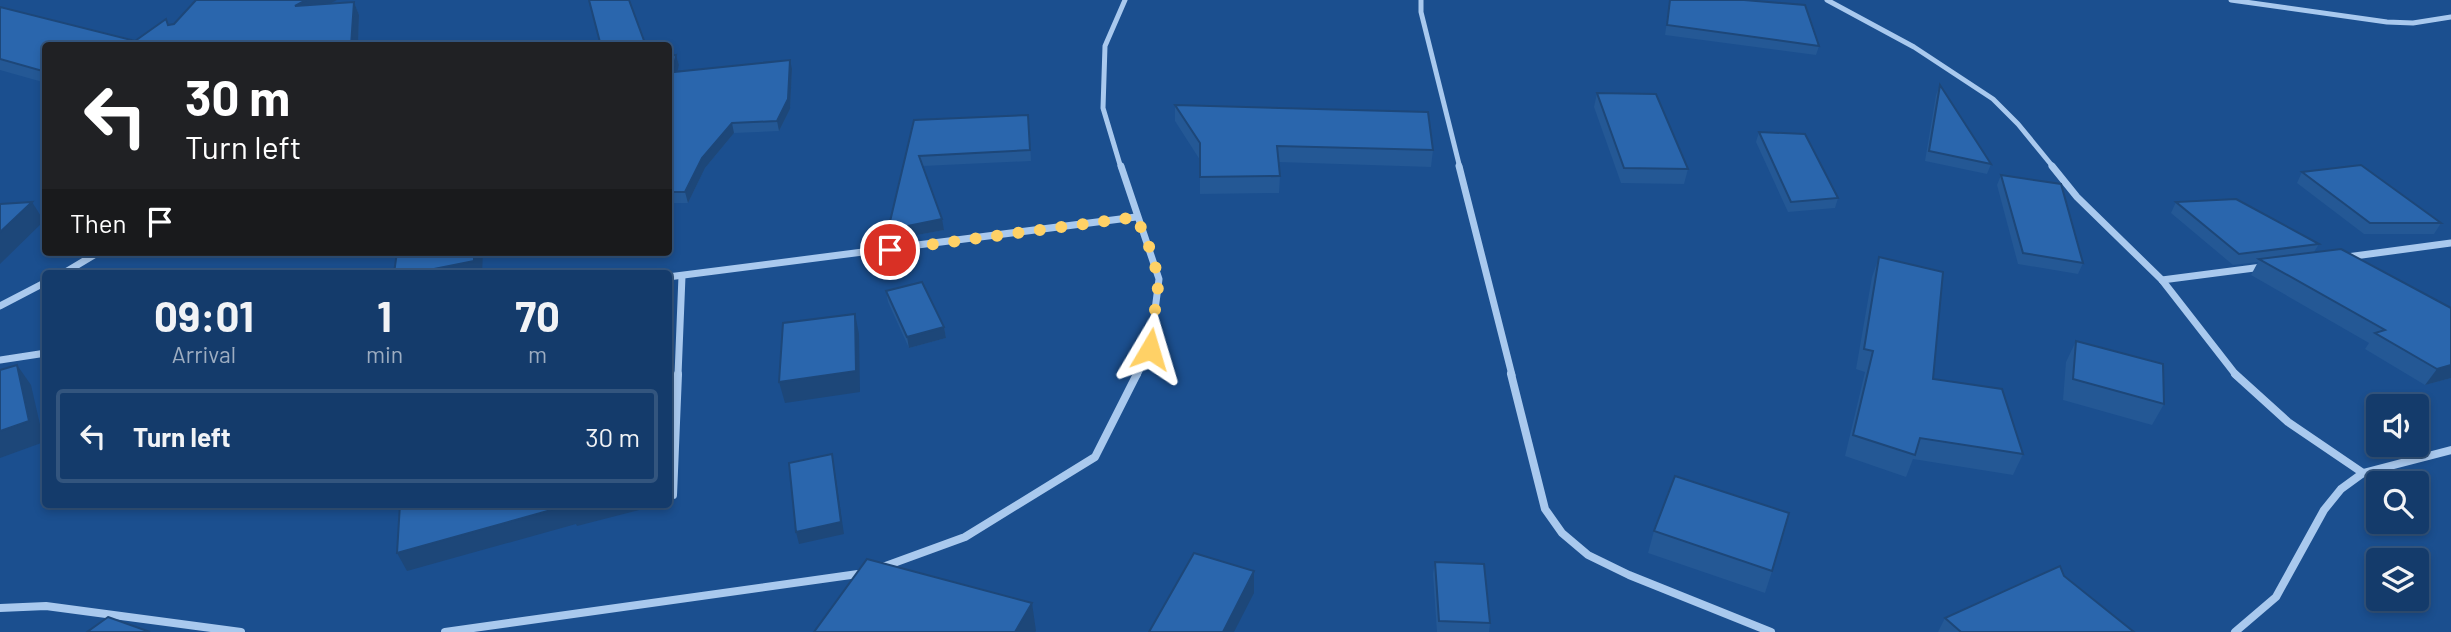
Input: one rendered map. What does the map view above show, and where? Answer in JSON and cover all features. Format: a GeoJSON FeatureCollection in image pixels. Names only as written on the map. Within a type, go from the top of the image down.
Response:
{"type":"FeatureCollection","features":[{"type":"Feature","properties":{"kind":"street"},"geometry":{"type":"LineString","coordinates":[[445,632],[866,573],[965,537],[1095,457],[1150,349],[1159,279],[1147,240],[1136,217],[1103,108],[1105,46],[1125,0]]}},
{"type":"Feature","properties":{"kind":"street"},"geometry":{"type":"LineString","coordinates":[[1420,0],[1545,509],[1562,533],[1588,555],[1629,575],[1771,632]]}},
{"type":"Feature","properties":{"kind":"street"},"geometry":{"type":"LineString","coordinates":[[1827,0],[1914,47],[1993,99],[2018,124],[2077,197],[2162,280],[2240,380],[2288,422],[2363,473]]}},
{"type":"Feature","properties":{"kind":"street"},"geometry":{"type":"LineString","coordinates":[[2231,0],[2387,22],[2413,23],[2451,17]]}},
{"type":"Feature","properties":{"kind":"street"},"geometry":{"type":"LineString","coordinates":[[672,276],[1136,217]]}},
{"type":"Feature","properties":{"kind":"street"},"geometry":{"type":"LineString","coordinates":[[2341,257],[2451,243]]}},
{"type":"Feature","properties":{"kind":"street"},"geometry":{"type":"LineString","coordinates":[[69,270],[92,256]]}},
{"type":"Feature","properties":{"kind":"street"},"geometry":{"type":"LineString","coordinates":[[2162,280],[2272,266]]}},
{"type":"Feature","properties":{"kind":"street"},"geometry":{"type":"LineString","coordinates":[[673,495],[682,275]]}},
{"type":"Feature","properties":{"kind":"street"},"geometry":{"type":"LineString","coordinates":[[0,306],[42,284]]}},
{"type":"Feature","properties":{"kind":"street"},"geometry":{"type":"LineString","coordinates":[[0,360],[42,354]]}},
{"type":"Feature","properties":{"kind":"street"},"geometry":{"type":"LineString","coordinates":[[2235,632],[2276,597],[2324,510],[2341,489],[2363,473],[2451,450]]}},
{"type":"Feature","properties":{"kind":"street"},"geometry":{"type":"LineString","coordinates":[[0,608],[46,606],[241,632]]}},
{"type":"Feature","properties":{"kind":"building"},"geometry":{"type":"Polygon","coordinates":[[[196,0],[306,0],[295,6],[354,2],[351,42],[42,42],[42,71],[0,59],[0,7],[135,41],[166,19],[168,25],[174,24],[196,0]]]}},
{"type":"Feature","properties":{"kind":"building"},"geometry":{"type":"Polygon","coordinates":[[[589,0],[629,0],[645,42],[600,42],[589,0]]]}},
{"type":"Feature","properties":{"kind":"building"},"geometry":{"type":"Polygon","coordinates":[[[1670,0],[1744,0],[1805,5],[1819,46],[1667,25],[1670,0]]]}},
{"type":"Feature","properties":{"kind":"building"},"geometry":{"type":"Polygon","coordinates":[[[676,55],[673,72],[790,60],[788,99],[777,121],[732,123],[702,158],[685,192],[672,192],[672,56],[676,55]]]}},
{"type":"Feature","properties":{"kind":"building"},"geometry":{"type":"Polygon","coordinates":[[[1940,85],[1991,164],[1929,151],[1940,85]]]}},
{"type":"Feature","properties":{"kind":"building"},"geometry":{"type":"Polygon","coordinates":[[[1597,93],[1656,94],[1688,169],[1624,168],[1597,93]]]}},
{"type":"Feature","properties":{"kind":"building"},"geometry":{"type":"Polygon","coordinates":[[[1175,105],[1428,112],[1433,150],[1277,146],[1280,176],[1200,177],[1200,143],[1175,105]]]}},
{"type":"Feature","properties":{"kind":"building"},"geometry":{"type":"Polygon","coordinates":[[[1028,115],[1030,150],[919,156],[942,219],[888,230],[914,120],[1028,115]]]}},
{"type":"Feature","properties":{"kind":"building"},"geometry":{"type":"Polygon","coordinates":[[[1759,132],[1805,134],[1838,198],[1791,202],[1759,132]]]}},
{"type":"Feature","properties":{"kind":"building"},"geometry":{"type":"Polygon","coordinates":[[[2361,165],[2441,223],[2370,223],[2302,172],[2361,165]]]}},
{"type":"Feature","properties":{"kind":"building"},"geometry":{"type":"Polygon","coordinates":[[[2001,175],[2061,184],[2083,263],[2023,253],[2001,175]]]}},
{"type":"Feature","properties":{"kind":"building"},"geometry":{"type":"Polygon","coordinates":[[[2236,199],[2319,244],[2239,254],[2176,202],[2236,199]]]}},
{"type":"Feature","properties":{"kind":"building"},"geometry":{"type":"Polygon","coordinates":[[[32,202],[0,232],[0,204],[32,202]]]}},
{"type":"Feature","properties":{"kind":"building"},"geometry":{"type":"Polygon","coordinates":[[[2341,249],[2451,308],[2451,365],[2437,369],[2375,333],[2385,330],[2259,259],[2341,249]]]}},
{"type":"Feature","properties":{"kind":"building"},"geometry":{"type":"Polygon","coordinates":[[[396,256],[474,256],[474,261],[429,270],[394,270],[396,256]]]}},
{"type":"Feature","properties":{"kind":"building"},"geometry":{"type":"Polygon","coordinates":[[[1879,257],[1943,272],[1933,379],[2002,389],[2023,454],[1920,438],[1915,455],[1853,435],[1873,351],[1864,349],[1879,257]]]}},
{"type":"Feature","properties":{"kind":"building"},"geometry":{"type":"Polygon","coordinates":[[[922,282],[944,327],[907,337],[886,291],[922,282]]]}},
{"type":"Feature","properties":{"kind":"building"},"geometry":{"type":"Polygon","coordinates":[[[855,314],[856,371],[779,382],[783,323],[855,314]]]}},
{"type":"Feature","properties":{"kind":"building"},"geometry":{"type":"Polygon","coordinates":[[[2076,341],[2163,364],[2164,404],[2073,379],[2076,341]]]}},
{"type":"Feature","properties":{"kind":"building"},"geometry":{"type":"Polygon","coordinates":[[[17,365],[29,421],[0,431],[0,370],[17,365]]]}},
{"type":"Feature","properties":{"kind":"building"},"geometry":{"type":"Polygon","coordinates":[[[832,454],[841,522],[796,532],[789,463],[832,454]]]}},
{"type":"Feature","properties":{"kind":"building"},"geometry":{"type":"Polygon","coordinates":[[[1675,476],[1789,513],[1772,571],[1654,531],[1675,476]]]}},
{"type":"Feature","properties":{"kind":"building"},"geometry":{"type":"Polygon","coordinates":[[[400,508],[558,508],[397,553],[400,508]]]}},
{"type":"Feature","properties":{"kind":"building"},"geometry":{"type":"Polygon","coordinates":[[[1194,553],[1254,571],[1223,632],[1149,632],[1194,553]]]}},
{"type":"Feature","properties":{"kind":"building"},"geometry":{"type":"Polygon","coordinates":[[[867,559],[1032,603],[1015,632],[814,632],[867,559]]]}},
{"type":"Feature","properties":{"kind":"building"},"geometry":{"type":"Polygon","coordinates":[[[1435,562],[1484,564],[1490,623],[1439,621],[1435,562]]]}},
{"type":"Feature","properties":{"kind":"building"},"geometry":{"type":"Polygon","coordinates":[[[2060,566],[2064,576],[2134,632],[1961,632],[1945,618],[2060,566]]]}},
{"type":"Feature","properties":{"kind":"building"},"geometry":{"type":"Polygon","coordinates":[[[108,617],[150,632],[87,632],[108,617]]]}},
{"type":"Feature","properties":{"kind":"route"},"geometry":{"type":"LineString","coordinates":[[890,250],[1136,217],[1147,240],[1159,279],[1150,349]]}}]}
